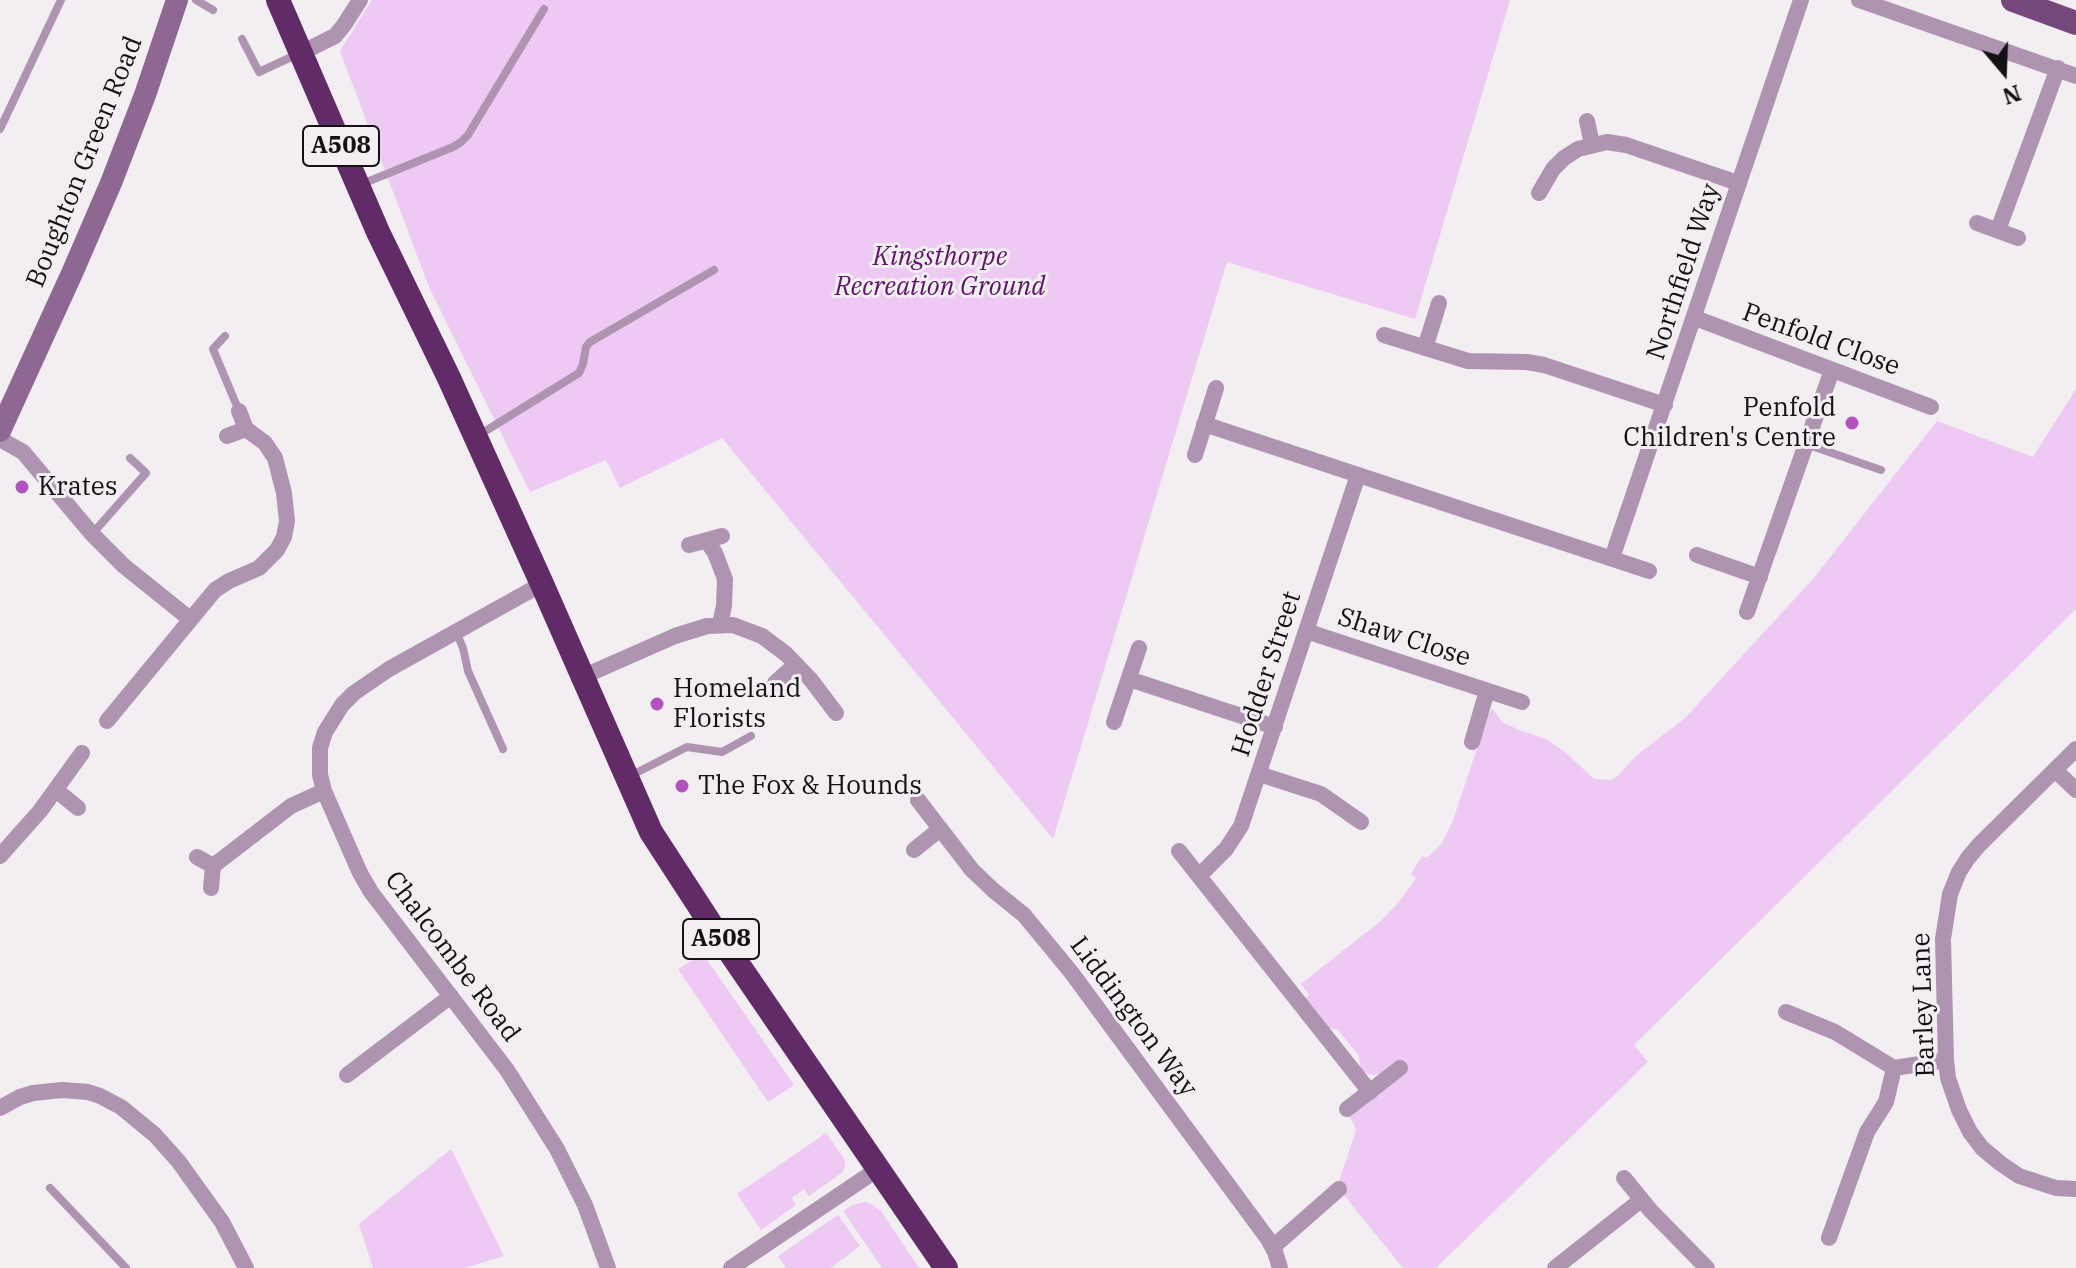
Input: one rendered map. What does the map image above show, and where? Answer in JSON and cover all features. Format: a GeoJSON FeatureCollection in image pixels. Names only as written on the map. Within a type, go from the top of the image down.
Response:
{"type":"FeatureCollection","features":[{"type":"Feature","properties":{"kind":"highway","name":"A508"},"geometry":{"type":"LineString","coordinates":[[278,0],[357,185],[438,353],[647,825],[660,849],[946,1268]]}},
{"type":"Feature","properties":{"kind":"main road"},"geometry":{"type":"LineString","coordinates":[[2013,0],[2076,23]]}},
{"type":"Feature","properties":{"kind":"street","name":"Boughton Green Road"},"geometry":{"type":"LineString","coordinates":[[0,431],[111,183],[177,0]]}},
{"type":"Feature","properties":{"kind":"street"},"geometry":{"type":"LineString","coordinates":[[301,53],[335,36],[360,0]]}},
{"type":"Feature","properties":{"kind":"street","name":"Northfield Way"},"geometry":{"type":"LineString","coordinates":[[1612,558],[1801,0]]}},
{"type":"Feature","properties":{"kind":"street"},"geometry":{"type":"LineString","coordinates":[[1859,0],[2076,76]]}},
{"type":"Feature","properties":{"kind":"street"},"geometry":{"type":"LineString","coordinates":[[1998,230],[2058,68]]}},
{"type":"Feature","properties":{"kind":"street"},"geometry":{"type":"LineString","coordinates":[[1587,121],[1592,144]]}},
{"type":"Feature","properties":{"kind":"street"},"geometry":{"type":"LineString","coordinates":[[1539,193],[1553,169],[1564,158],[1578,149],[1607,142],[1626,145],[1738,183]]}},
{"type":"Feature","properties":{"kind":"street"},"geometry":{"type":"LineString","coordinates":[[1977,223],[2018,238]]}},
{"type":"Feature","properties":{"kind":"street"},"geometry":{"type":"LineString","coordinates":[[1425,348],[1439,303]]}},
{"type":"Feature","properties":{"kind":"street","name":"Penfold Close"},"geometry":{"type":"LineString","coordinates":[[1695,318],[1931,407]]}},
{"type":"Feature","properties":{"kind":"street"},"geometry":{"type":"LineString","coordinates":[[1384,335],[1468,361],[1544,365],[1665,405]]}},
{"type":"Feature","properties":{"kind":"street"},"geometry":{"type":"LineString","coordinates":[[1747,612],[1832,370]]}},
{"type":"Feature","properties":{"kind":"street"},"geometry":{"type":"LineString","coordinates":[[1195,455],[1216,388]]}},
{"type":"Feature","properties":{"kind":"street"},"geometry":{"type":"LineString","coordinates":[[107,721],[215,590],[259,568],[277,550],[284,537],[287,521],[284,493],[275,458],[265,443],[246,429],[239,411]]}},
{"type":"Feature","properties":{"kind":"street"},"geometry":{"type":"LineString","coordinates":[[1204,424],[1649,571]]}},
{"type":"Feature","properties":{"kind":"street"},"geometry":{"type":"LineString","coordinates":[[227,436],[246,429]]}},
{"type":"Feature","properties":{"kind":"street"},"geometry":{"type":"LineString","coordinates":[[0,439],[23,452],[92,534],[124,566],[190,619]]}},
{"type":"Feature","properties":{"kind":"street","name":"Hodder Street"},"geometry":{"type":"LineString","coordinates":[[1199,876],[1217,860],[1241,826],[1358,475]]}},
{"type":"Feature","properties":{"kind":"street"},"geometry":{"type":"LineString","coordinates":[[689,545],[714,538],[715,553],[725,579],[720,624]]}},
{"type":"Feature","properties":{"kind":"street"},"geometry":{"type":"LineString","coordinates":[[1697,555],[1760,577]]}},
{"type":"Feature","properties":{"kind":"street","name":"Chalcombe Road"},"geometry":{"type":"LineString","coordinates":[[542,584],[370,680],[342,705],[325,732],[320,748],[320,775],[324,791],[371,892],[507,1070],[557,1149],[585,1205],[608,1268]]}},
{"type":"Feature","properties":{"kind":"street"},"geometry":{"type":"LineString","coordinates":[[582,677],[675,636],[707,626],[733,625],[762,636],[796,664],[836,713]]}},
{"type":"Feature","properties":{"kind":"street","name":"Shaw Close"},"geometry":{"type":"LineString","coordinates":[[1306,631],[1522,702]]}},
{"type":"Feature","properties":{"kind":"street"},"geometry":{"type":"LineString","coordinates":[[1114,722],[1139,648]]}},
{"type":"Feature","properties":{"kind":"street"},"geometry":{"type":"LineString","coordinates":[[775,683],[796,664]]}},
{"type":"Feature","properties":{"kind":"street"},"geometry":{"type":"LineString","coordinates":[[1129,679],[1275,727]]}},
{"type":"Feature","properties":{"kind":"street","name":"Shaw Close"},"geometry":{"type":"LineString","coordinates":[[1472,742],[1487,691]]}},
{"type":"Feature","properties":{"kind":"street","name":"Barley Lane"},"geometry":{"type":"LineString","coordinates":[[2076,749],[1973,851],[1959,872],[1950,894],[1943,939],[1946,1060],[1950,1086],[1970,1132],[1982,1148],[2019,1176],[2056,1188],[2076,1189]]}},
{"type":"Feature","properties":{"kind":"street"},"geometry":{"type":"LineString","coordinates":[[0,856],[56,790],[82,753]]}},
{"type":"Feature","properties":{"kind":"street"},"geometry":{"type":"LineString","coordinates":[[2055,770],[2076,790]]}},
{"type":"Feature","properties":{"kind":"street"},"geometry":{"type":"LineString","coordinates":[[1259,774],[1321,794],[1361,822]]}},
{"type":"Feature","properties":{"kind":"street"},"geometry":{"type":"LineString","coordinates":[[56,790],[78,808]]}},
{"type":"Feature","properties":{"kind":"street"},"geometry":{"type":"LineString","coordinates":[[211,888],[213,866],[291,806],[324,791]]}},
{"type":"Feature","properties":{"kind":"street","name":"Liddington Way"},"geometry":{"type":"LineString","coordinates":[[918,800],[972,870],[1024,915],[1064,963],[1273,1247],[1280,1268]]}},
{"type":"Feature","properties":{"kind":"street"},"geometry":{"type":"LineString","coordinates":[[914,850],[940,829]]}},
{"type":"Feature","properties":{"kind":"street"},"geometry":{"type":"LineString","coordinates":[[1179,851],[1370,1092]]}},
{"type":"Feature","properties":{"kind":"street"},"geometry":{"type":"LineString","coordinates":[[197,857],[213,866]]}},
{"type":"Feature","properties":{"kind":"street"},"geometry":{"type":"LineString","coordinates":[[346,1075],[451,996]]}},
{"type":"Feature","properties":{"kind":"street"},"geometry":{"type":"LineString","coordinates":[[1786,1012],[1835,1032],[1894,1068],[1946,1060]]}},
{"type":"Feature","properties":{"kind":"street"},"geometry":{"type":"LineString","coordinates":[[1347,1109],[1400,1068]]}},
{"type":"Feature","properties":{"kind":"street"},"geometry":{"type":"LineString","coordinates":[[1829,1238],[1867,1132],[1886,1102],[1894,1068]]}},
{"type":"Feature","properties":{"kind":"street"},"geometry":{"type":"LineString","coordinates":[[0,1108],[20,1097],[62,1090],[88,1092],[121,1107],[155,1135],[179,1162],[222,1222],[246,1268]]}},
{"type":"Feature","properties":{"kind":"street"},"geometry":{"type":"LineString","coordinates":[[731,1268],[878,1169]]}},
{"type":"Feature","properties":{"kind":"street"},"geometry":{"type":"LineString","coordinates":[[1624,1178],[1641,1200],[1707,1268]]}},
{"type":"Feature","properties":{"kind":"street"},"geometry":{"type":"LineString","coordinates":[[1273,1247],[1339,1189]]}},
{"type":"Feature","properties":{"kind":"street"},"geometry":{"type":"LineString","coordinates":[[1555,1268],[1641,1200]]}},
{"type":"Feature","properties":{"kind":"lane"},"geometry":{"type":"LineString","coordinates":[[0,129],[61,0]]}},
{"type":"Feature","properties":{"kind":"lane"},"geometry":{"type":"LineString","coordinates":[[196,0],[213,10]]}},
{"type":"Feature","properties":{"kind":"lane"},"geometry":{"type":"LineString","coordinates":[[357,185],[461,142],[544,9]]}},
{"type":"Feature","properties":{"kind":"lane"},"geometry":{"type":"LineString","coordinates":[[242,39],[259,72],[301,53]]}},
{"type":"Feature","properties":{"kind":"lane"},"geometry":{"type":"LineString","coordinates":[[475,437],[579,373],[590,342],[714,270]]}},
{"type":"Feature","properties":{"kind":"lane"},"geometry":{"type":"LineString","coordinates":[[225,336],[213,349],[239,411]]}},
{"type":"Feature","properties":{"kind":"lane"},"geometry":{"type":"LineString","coordinates":[[1806,444],[1881,470]]}},
{"type":"Feature","properties":{"kind":"lane"},"geometry":{"type":"LineString","coordinates":[[92,534],[146,473],[130,458]]}},
{"type":"Feature","properties":{"kind":"lane"},"geometry":{"type":"LineString","coordinates":[[456,632],[468,671],[503,749]]}},
{"type":"Feature","properties":{"kind":"lane"},"geometry":{"type":"LineString","coordinates":[[626,778],[687,747],[722,752],[751,736]]}},
{"type":"Feature","properties":{"kind":"lane"},"geometry":{"type":"LineString","coordinates":[[50,1188],[126,1268]]}},
{"type":"Feature","properties":{"kind":"green space","name":"Kingsthorpe Recreation Ground"},"geometry":{"type":"Polygon","coordinates":[[[372,0],[1510,0],[1415,319],[1227,262],[1053,839],[722,438],[620,488],[606,460],[530,492],[429,287],[340,51],[372,0]]]}},
{"type":"Feature","properties":{"kind":"green space"},"geometry":{"type":"Polygon","coordinates":[[[2076,389],[2076,609],[1634,1045],[1648,1062],[1436,1268],[1403,1268],[1335,1184],[1339,1181],[1356,1131],[1349,1117],[1408,1071],[1399,1061],[1380,1074],[1365,1073],[1360,1067],[1359,1056],[1338,1030],[1329,1028],[1305,998],[1309,995],[1301,984],[1382,920],[1416,878],[1411,874],[1422,856],[1427,858],[1442,843],[1452,823],[1492,708],[1502,722],[1546,739],[1594,779],[1611,780],[1685,718],[1813,579],[1937,421],[2033,457],[2076,389]]]}},
{"type":"Feature","properties":{"kind":"green space"},"geometry":{"type":"Polygon","coordinates":[[[703,954],[794,1085],[768,1102],[678,969],[703,954]]]}},
{"type":"Feature","properties":{"kind":"green space"},"geometry":{"type":"Polygon","coordinates":[[[826,1133],[845,1160],[843,1172],[809,1196],[804,1189],[792,1198],[796,1205],[761,1230],[737,1194],[826,1133]]]}},
{"type":"Feature","properties":{"kind":"green space"},"geometry":{"type":"Polygon","coordinates":[[[451,1149],[504,1256],[465,1268],[373,1268],[359,1224],[451,1149]]]}},
{"type":"Feature","properties":{"kind":"green space"},"geometry":{"type":"Polygon","coordinates":[[[865,1202],[881,1211],[919,1268],[882,1268],[843,1211],[865,1202]]]}},
{"type":"Feature","properties":{"kind":"green space"},"geometry":{"type":"Polygon","coordinates":[[[838,1215],[860,1246],[831,1268],[786,1268],[778,1256],[838,1215]]]}},
{"type":"Feature","properties":{"kind":"place","name":"Penfold Children's Centre"},"geometry":{"type":"Point","coordinates":[1852,423]}},
{"type":"Feature","properties":{"kind":"place","name":"Krates"},"geometry":{"type":"Point","coordinates":[22,487]}},
{"type":"Feature","properties":{"kind":"place","name":"Homeland Florists"},"geometry":{"type":"Point","coordinates":[657,704]}},
{"type":"Feature","properties":{"kind":"place","name":"The Fox & Hounds"},"geometry":{"type":"Point","coordinates":[682,786]}}]}
